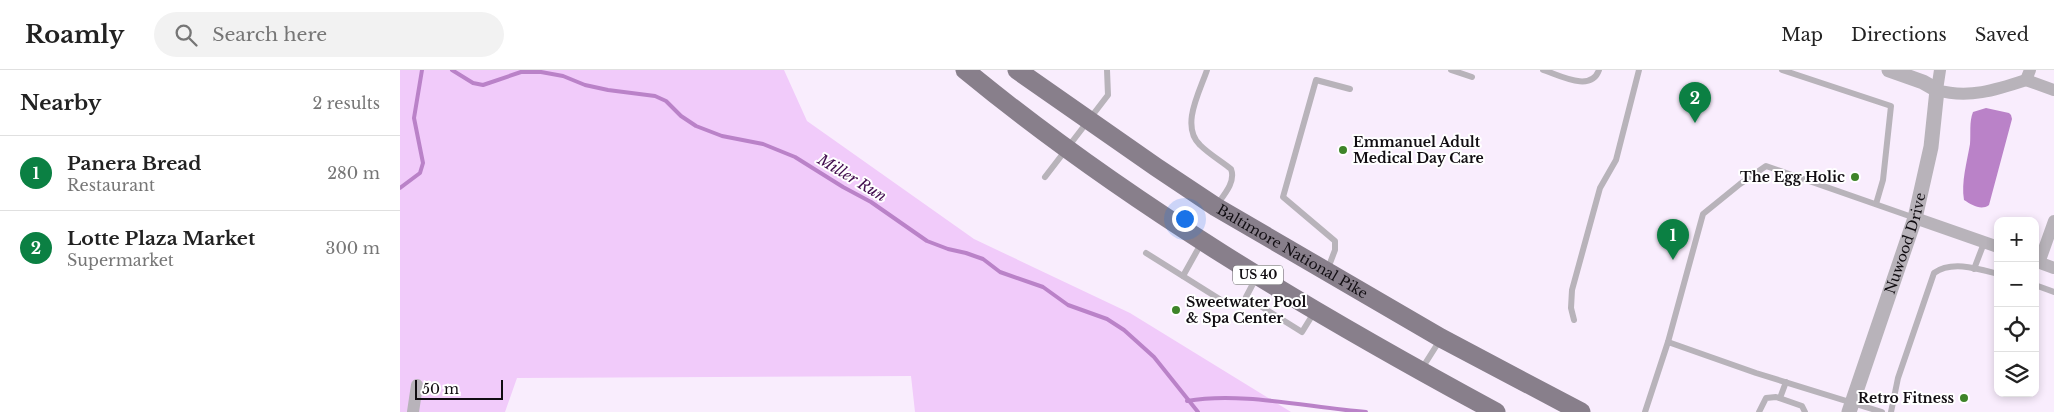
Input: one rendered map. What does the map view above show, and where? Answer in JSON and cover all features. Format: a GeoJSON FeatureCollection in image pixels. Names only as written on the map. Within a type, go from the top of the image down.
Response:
{"type":"FeatureCollection","features":[{"type":"Feature","properties":{"kind":"main road","name":"US 40"},"geometry":{"type":"LineString","coordinates":[[965,70],[1067,149],[1202,241],[1420,371],[1496,412]]}},
{"type":"Feature","properties":{"kind":"main road","name":"Baltimore National Pike"},"geometry":{"type":"LineString","coordinates":[[1017,70],[1088,121],[1216,207],[1441,338],[1581,412]]}},
{"type":"Feature","properties":{"kind":"street"},"geometry":{"type":"LineString","coordinates":[[1888,70],[1953,95],[1989,92],[2028,75],[2054,90]]}},
{"type":"Feature","properties":{"kind":"street","name":"Nuwood Drive"},"geometry":{"type":"LineString","coordinates":[[1851,408],[1915,218],[1931,147],[1940,70]]}},
{"type":"Feature","properties":{"kind":"street"},"geometry":{"type":"LineString","coordinates":[[1915,218],[1994,247]]}},
{"type":"Feature","properties":{"kind":"street"},"geometry":{"type":"LineString","coordinates":[[2039,257],[2054,221]]}},
{"type":"Feature","properties":{"kind":"street"},"geometry":{"type":"LineString","coordinates":[[2039,263],[2054,268]]}},
{"type":"Feature","properties":{"kind":"street"},"geometry":{"type":"LineString","coordinates":[[413,412],[417,385]]}},
{"type":"Feature","properties":{"kind":"lane"},"geometry":{"type":"LineString","coordinates":[[1046,177],[1108,95],[1107,70]]}},
{"type":"Feature","properties":{"kind":"lane"},"geometry":{"type":"LineString","coordinates":[[1207,70],[1192,118],[1191,129],[1199,144],[1231,169],[1234,174],[1228,189],[1216,207]]}},
{"type":"Feature","properties":{"kind":"lane"},"geometry":{"type":"LineString","coordinates":[[1451,70],[1472,77]]}},
{"type":"Feature","properties":{"kind":"lane"},"geometry":{"type":"LineString","coordinates":[[1543,70],[1577,81],[1591,81],[1596,77],[1599,70]]}},
{"type":"Feature","properties":{"kind":"lane"},"geometry":{"type":"LineString","coordinates":[[1574,320],[1571,308],[1572,290],[1600,188],[1616,160],[1639,70]]}},
{"type":"Feature","properties":{"kind":"lane"},"geometry":{"type":"LineString","coordinates":[[1782,70],[1891,106],[1883,180],[1876,204]]}},
{"type":"Feature","properties":{"kind":"lane"},"geometry":{"type":"LineString","coordinates":[[1326,272],[1335,250],[1335,241],[1283,197],[1316,80],[1350,89]]}},
{"type":"Feature","properties":{"kind":"lane"},"geometry":{"type":"LineString","coordinates":[[1645,412],[1668,342],[1703,214],[1740,184],[1766,166],[1915,218]]}},
{"type":"Feature","properties":{"kind":"lane"},"geometry":{"type":"LineString","coordinates":[[1183,276],[1202,241]]}},
{"type":"Feature","properties":{"kind":"lane"},"geometry":{"type":"LineString","coordinates":[[1974,269],[1984,243]]}},
{"type":"Feature","properties":{"kind":"lane"},"geometry":{"type":"LineString","coordinates":[[1146,253],[1221,300]]}},
{"type":"Feature","properties":{"kind":"lane"},"geometry":{"type":"LineString","coordinates":[[1891,412],[1898,378],[1934,274],[1940,269],[1948,267],[1994,273]]}},
{"type":"Feature","properties":{"kind":"lane"},"geometry":{"type":"LineString","coordinates":[[1257,274],[1246,297],[1302,332],[1316,310]]}},
{"type":"Feature","properties":{"kind":"lane"},"geometry":{"type":"LineString","coordinates":[[2039,286],[2054,292]]}},
{"type":"Feature","properties":{"kind":"lane"},"geometry":{"type":"LineString","coordinates":[[1420,371],[1441,338]]}},
{"type":"Feature","properties":{"kind":"lane"},"geometry":{"type":"LineString","coordinates":[[1668,342],[1786,382],[1851,408],[1882,412]]}},
{"type":"Feature","properties":{"kind":"lane"},"geometry":{"type":"LineString","coordinates":[[1780,398],[1786,382]]}},
{"type":"Feature","properties":{"kind":"lane"},"geometry":{"type":"LineString","coordinates":[[1759,412],[1763,402],[1768,397],[1780,398],[1802,406],[1805,412]]}},
{"type":"Feature","properties":{"kind":"shaded area"},"geometry":{"type":"Polygon","coordinates":[[[400,70],[784,70],[807,121],[974,239],[1130,313],[1291,412],[915,412],[911,376],[517,378],[505,412],[400,412],[400,70]]]}},
{"type":"Feature","properties":{"kind":"shaded area"},"geometry":{"type":"Polygon","coordinates":[[[1986,108],[2009,113],[2012,119],[1989,205],[1980,207],[1964,200],[1963,186],[1973,112],[1986,108]]]}},
{"type":"Feature","properties":{"kind":"waterway"},"geometry":{"type":"LineString","coordinates":[[400,188],[420,173],[423,163],[414,118],[422,70]]}},
{"type":"Feature","properties":{"kind":"waterway","name":"Miller Run"},"geometry":{"type":"LineString","coordinates":[[452,70],[473,83],[483,85],[521,72],[541,72],[563,76],[585,85],[608,90],[655,96],[666,101],[681,116],[696,126],[722,136],[763,144],[795,157],[871,202],[927,241],[983,259],[1000,272],[1043,287],[1068,305],[1107,319],[1124,330],[1154,357],[1198,412]]}},
{"type":"Feature","properties":{"kind":"waterway"},"geometry":{"type":"LineString","coordinates":[[1187,401],[1208,398],[1253,399],[1366,412]]}},
{"type":"Feature","properties":{"kind":"place","name":"Lotte Plaza Market"},"geometry":{"type":"Point","coordinates":[1695,123]}},
{"type":"Feature","properties":{"kind":"place","name":"Emmanuel Adult Medical Day Care"},"geometry":{"type":"Point","coordinates":[1343,150]}},
{"type":"Feature","properties":{"kind":"place","name":"The Egg Holic"},"geometry":{"type":"Point","coordinates":[1855,177]}},
{"type":"Feature","properties":{"kind":"place","name":"Panera Bread"},"geometry":{"type":"Point","coordinates":[1673,260]}},
{"type":"Feature","properties":{"kind":"place","name":"Sweetwater Pool & Spa Center"},"geometry":{"type":"Point","coordinates":[1176,310]}},
{"type":"Feature","properties":{"kind":"place","name":"Retro Fitness"},"geometry":{"type":"Point","coordinates":[1964,398]}}]}
